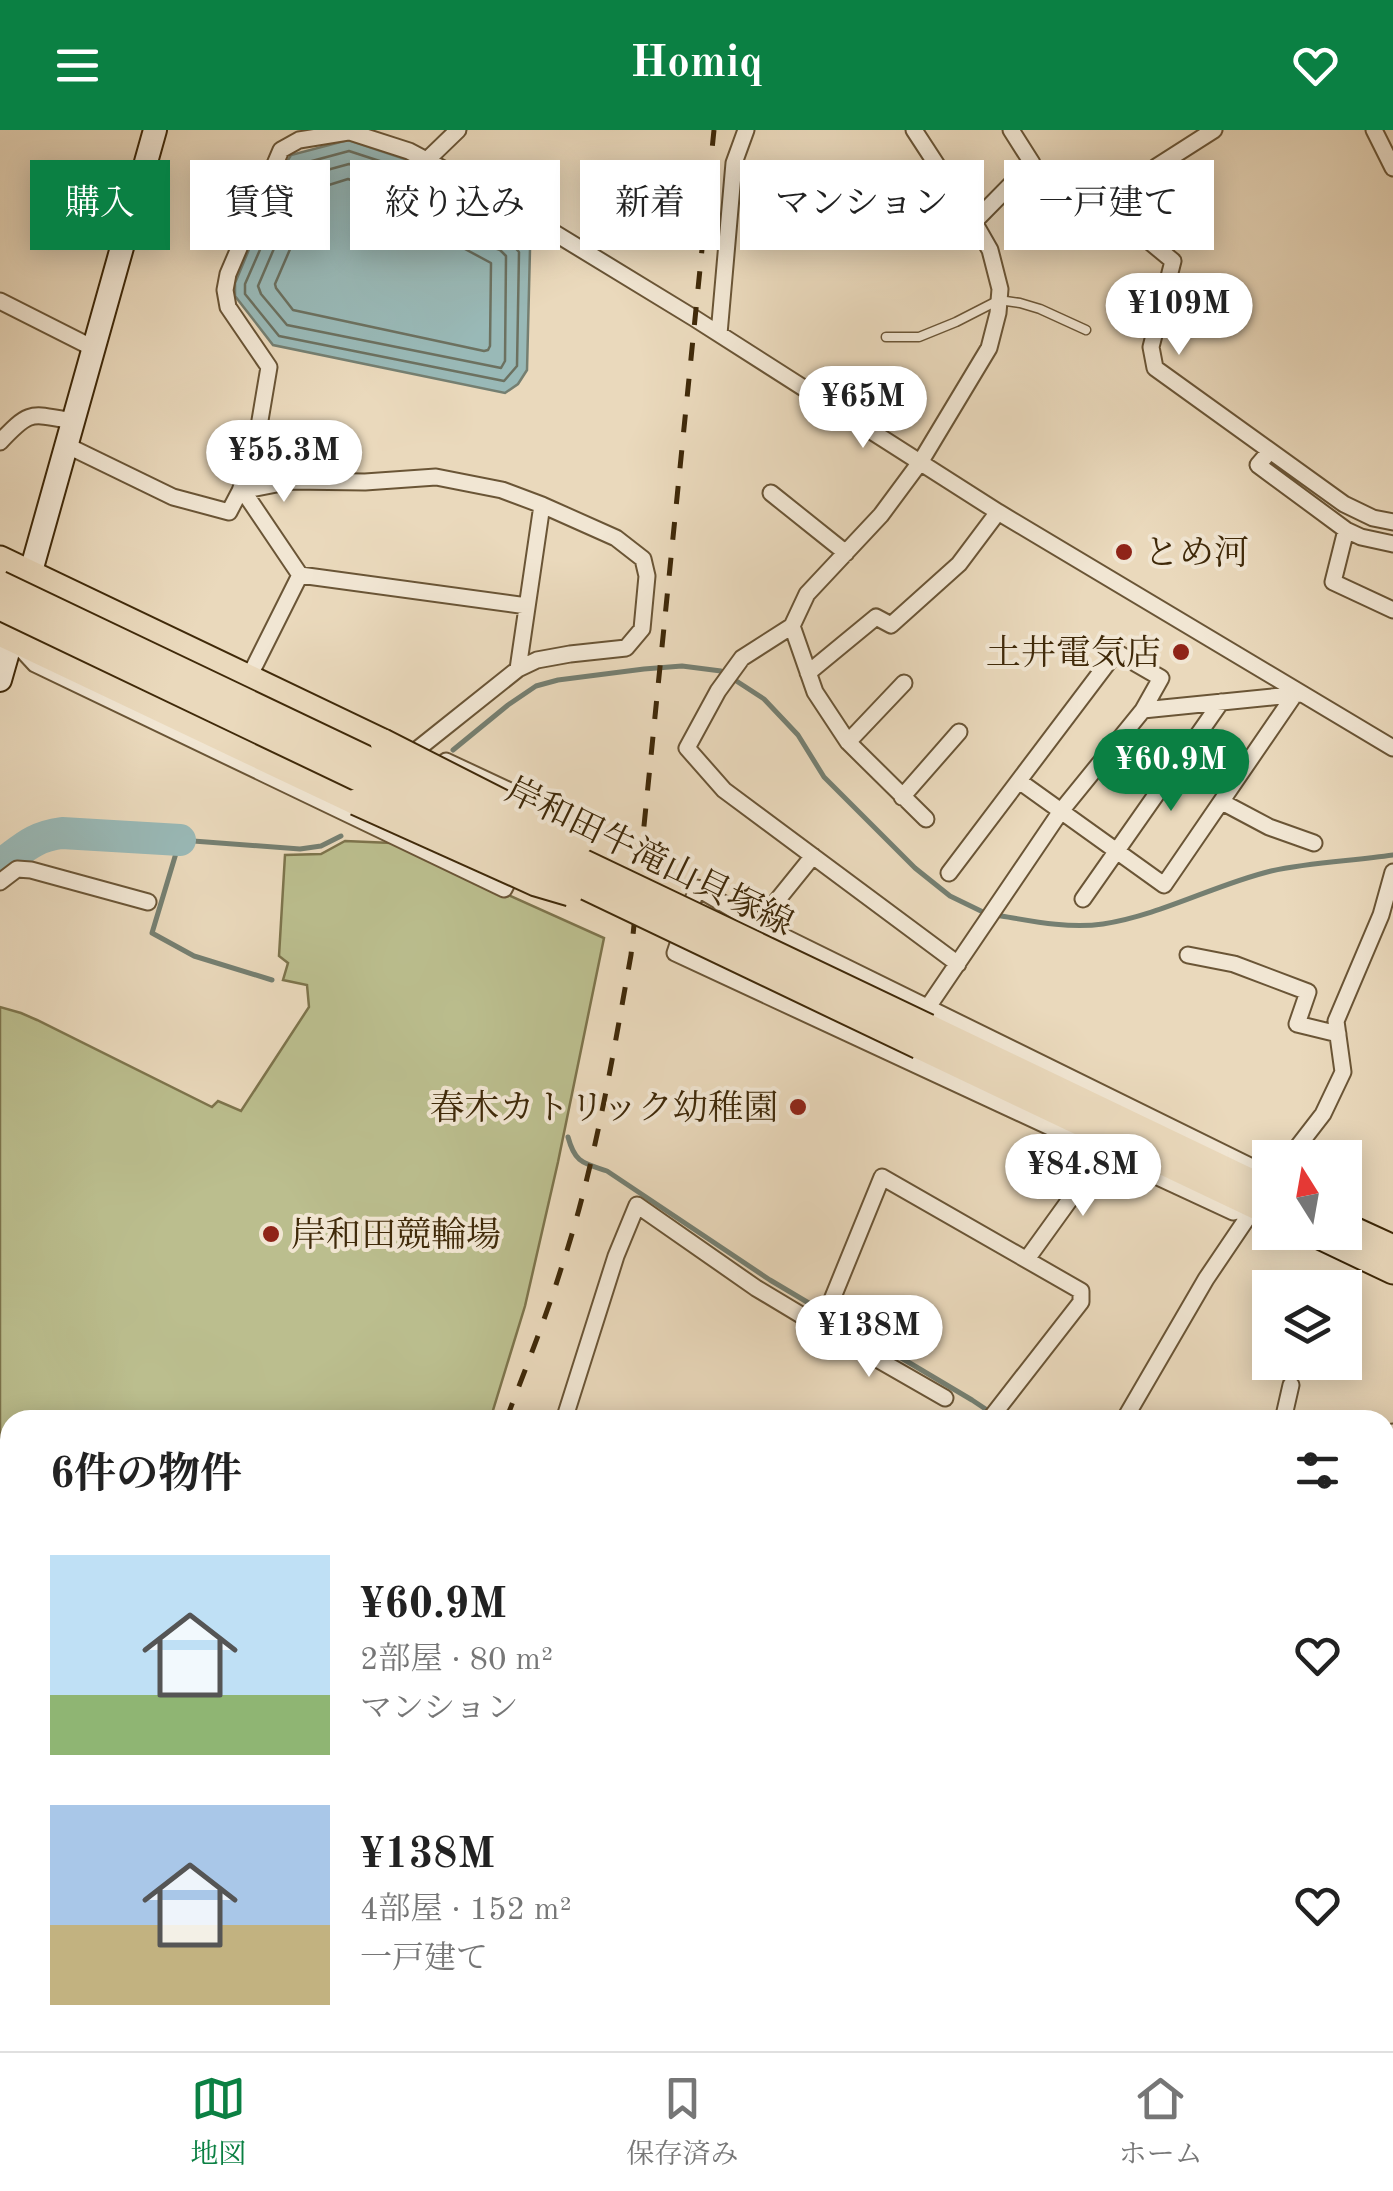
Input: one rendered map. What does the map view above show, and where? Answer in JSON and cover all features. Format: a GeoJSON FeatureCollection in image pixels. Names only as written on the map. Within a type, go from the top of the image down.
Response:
{"type":"FeatureCollection","features":[{"type":"Feature","properties":{"kind":"main road"},"geometry":{"type":"LineString","coordinates":[[0,680],[6,636],[30,573],[154,130]]}},
{"type":"Feature","properties":{"kind":"main road"},"geometry":{"type":"LineString","coordinates":[[0,559],[384,742],[579,842],[654,907]]}},
{"type":"Feature","properties":{"kind":"main road","name":"岸和田牛滝山貝塚線"},"geometry":{"type":"LineString","coordinates":[[0,584],[654,907]]}},
{"type":"Feature","properties":{"kind":"main road","name":"岸和田牛滝山貝塚線"},"geometry":{"type":"LineString","coordinates":[[0,607],[654,907],[925,1026],[1252,1189]]}},
{"type":"Feature","properties":{"kind":"main road"},"geometry":{"type":"LineString","coordinates":[[6,636],[536,883],[654,907]]}},
{"type":"Feature","properties":{"kind":"main road"},"geometry":{"type":"LineString","coordinates":[[1362,1234],[1393,1248]]}},
{"type":"Feature","properties":{"kind":"main road"},"geometry":{"type":"LineString","coordinates":[[1349,1250],[1393,1271]]}},
{"type":"Feature","properties":{"kind":"street"},"geometry":{"type":"LineString","coordinates":[[66,445],[174,497],[230,512],[256,444],[269,367],[228,308],[225,290],[228,274],[281,150],[299,140],[346,131],[409,150],[427,160],[458,130]]}},
{"type":"Feature","properties":{"kind":"street"},"geometry":{"type":"LineString","coordinates":[[719,334],[734,163],[746,130]]}},
{"type":"Feature","properties":{"kind":"street"},"geometry":{"type":"LineString","coordinates":[[914,130],[934,160]]}},
{"type":"Feature","properties":{"kind":"street"},"geometry":{"type":"LineString","coordinates":[[984,212],[1032,163],[1011,130]]}},
{"type":"Feature","properties":{"kind":"street"},"geometry":{"type":"LineString","coordinates":[[1214,130],[1188,137],[1156,167],[1135,210],[1138,232],[1174,261],[1151,347],[1156,368],[1344,504],[1373,518],[1393,522]]}},
{"type":"Feature","properties":{"kind":"street"},"geometry":{"type":"LineString","coordinates":[[1374,130],[1393,168]]}},
{"type":"Feature","properties":{"kind":"street"},"geometry":{"type":"LineString","coordinates":[[560,235],[998,512],[1393,748]]}},
{"type":"Feature","properties":{"kind":"street"},"geometry":{"type":"LineString","coordinates":[[958,964],[724,790],[687,748],[718,690],[742,658],[792,626],[807,594],[881,515],[922,461],[989,348],[1000,289],[984,240]]}},
{"type":"Feature","properties":{"kind":"street"},"geometry":{"type":"LineString","coordinates":[[0,301],[93,348]]}},
{"type":"Feature","properties":{"kind":"street"},"geometry":{"type":"LineString","coordinates":[[0,442],[21,419],[35,415],[73,421]]}},
{"type":"Feature","properties":{"kind":"street"},"geometry":{"type":"LineString","coordinates":[[1270,451],[1258,465],[1346,530],[1393,544]]}},
{"type":"Feature","properties":{"kind":"street"},"geometry":{"type":"LineString","coordinates":[[240,491],[292,481],[365,482],[436,477],[502,490],[542,505],[616,538],[643,559],[647,576],[642,629],[626,648],[537,660],[518,670],[419,748]]}},
{"type":"Feature","properties":{"kind":"street"},"geometry":{"type":"LineString","coordinates":[[240,491],[300,575],[528,606]]}},
{"type":"Feature","properties":{"kind":"street"},"geometry":{"type":"LineString","coordinates":[[771,493],[846,553]]}},
{"type":"Feature","properties":{"kind":"street"},"geometry":{"type":"LineString","coordinates":[[518,670],[542,505]]}},
{"type":"Feature","properties":{"kind":"street"},"geometry":{"type":"LineString","coordinates":[[808,673],[876,616],[891,625],[959,564],[998,512]]}},
{"type":"Feature","properties":{"kind":"street"},"geometry":{"type":"LineString","coordinates":[[1346,530],[1334,582],[1393,610]]}},
{"type":"Feature","properties":{"kind":"street"},"geometry":{"type":"LineString","coordinates":[[6,636],[35,664],[504,889],[544,807],[61,574],[30,573]]}},
{"type":"Feature","properties":{"kind":"street"},"geometry":{"type":"LineString","coordinates":[[253,669],[300,575]]}},
{"type":"Feature","properties":{"kind":"street"},"geometry":{"type":"LineString","coordinates":[[792,626],[814,692],[848,742],[926,820]]}},
{"type":"Feature","properties":{"kind":"street"},"geometry":{"type":"LineString","coordinates":[[949,872],[1116,652],[1161,678],[1143,710],[1061,811],[958,964],[925,1026],[698,888],[676,953],[1233,1212],[1252,1203]]}},
{"type":"Feature","properties":{"kind":"street"},"geometry":{"type":"LineString","coordinates":[[848,742],[904,683]]}},
{"type":"Feature","properties":{"kind":"street"},"geometry":{"type":"LineString","coordinates":[[1143,710],[1298,694]]}},
{"type":"Feature","properties":{"kind":"street"},"geometry":{"type":"LineString","coordinates":[[1018,781],[1164,886],[1298,694]]}},
{"type":"Feature","properties":{"kind":"street"},"geometry":{"type":"LineString","coordinates":[[1083,899],[1221,702]]}},
{"type":"Feature","properties":{"kind":"street"},"geometry":{"type":"LineString","coordinates":[[902,797],[958,732]]}},
{"type":"Feature","properties":{"kind":"street"},"geometry":{"type":"LineString","coordinates":[[1222,802],[1269,827],[1314,843]]}},
{"type":"Feature","properties":{"kind":"street"},"geometry":{"type":"LineString","coordinates":[[758,924],[812,856]]}},
{"type":"Feature","properties":{"kind":"street"},"geometry":{"type":"LineString","coordinates":[[63,879],[70,863]]}},
{"type":"Feature","properties":{"kind":"street"},"geometry":{"type":"LineString","coordinates":[[0,882],[17,869],[148,902]]}},
{"type":"Feature","properties":{"kind":"street"},"geometry":{"type":"LineString","coordinates":[[1302,1140],[1322,1114],[1343,1072],[1336,1020],[1387,918],[1393,872]]}},
{"type":"Feature","properties":{"kind":"street"},"geometry":{"type":"LineString","coordinates":[[131,897],[136,879]]}},
{"type":"Feature","properties":{"kind":"street"},"geometry":{"type":"LineString","coordinates":[[755,990],[779,935]]}},
{"type":"Feature","properties":{"kind":"street"},"geometry":{"type":"LineString","coordinates":[[1188,955],[1234,964],[1308,992],[1297,1024],[1338,1034]]}},
{"type":"Feature","properties":{"kind":"street"},"geometry":{"type":"LineString","coordinates":[[1027,1258],[1071,1198],[1115,1159]]}},
{"type":"Feature","properties":{"kind":"street"},"geometry":{"type":"LineString","coordinates":[[816,1324],[831,1302],[882,1177],[1080,1290],[1081,1302],[996,1410]]}},
{"type":"Feature","properties":{"kind":"street"},"geometry":{"type":"LineString","coordinates":[[567,1410],[616,1256],[637,1205],[756,1288],[945,1398]]}},
{"type":"Feature","properties":{"kind":"street"},"geometry":{"type":"LineString","coordinates":[[1130,1410],[1206,1280],[1252,1216]]}},
{"type":"Feature","properties":{"kind":"street"},"geometry":{"type":"LineString","coordinates":[[1289,1410],[1291,1385]]}},
{"type":"Feature","properties":{"kind":"lane"},"geometry":{"type":"LineString","coordinates":[[886,337],[919,337],[999,300],[1040,309],[1086,330]]}},
{"type":"Feature","properties":{"kind":"green space","name":"岸和田競輪場"},"geometry":{"type":"Polygon","coordinates":[[[345,841],[392,843],[604,938],[525,1306],[493,1410],[0,1410],[0,1007],[37,1020],[212,1107],[218,1101],[241,1111],[309,1007],[307,985],[283,980],[288,963],[279,956],[285,855],[321,854],[345,841]]]}},
{"type":"Feature","properties":{"kind":"water"},"geometry":{"type":"Polygon","coordinates":[[[348,140],[406,160],[350,160],[350,250],[530,250],[527,370],[518,384],[505,393],[273,345],[235,296],[235,283],[249,250],[330,250],[330,160],[288,160],[291,155],[348,140]]]}},
{"type":"Feature","properties":{"kind":"waterway"},"geometry":{"type":"LineString","coordinates":[[453,750],[536,686],[644,669],[682,666],[721,671],[764,699],[798,735],[824,777],[915,868],[950,896],[985,913]]}},
{"type":"Feature","properties":{"kind":"waterway"},"geometry":{"type":"LineString","coordinates":[[0,865],[35,841],[62,833],[180,840]]}},
{"type":"Feature","properties":{"kind":"waterway"},"geometry":{"type":"LineString","coordinates":[[272,980],[194,956],[152,933],[180,840],[300,849],[321,846],[341,836]]}},
{"type":"Feature","properties":{"kind":"waterway"},"geometry":{"type":"LineString","coordinates":[[996,915],[1063,925],[1103,924],[1146,914],[1271,871],[1393,855]]}},
{"type":"Feature","properties":{"kind":"waterway"},"geometry":{"type":"LineString","coordinates":[[568,1137],[581,1161],[607,1171],[770,1280],[987,1410]]}},
{"type":"Feature","properties":{"kind":"railway"},"geometry":{"type":"LineString","coordinates":[[510,1410],[555,1288],[584,1192],[631,955],[714,130]]}},
{"type":"Feature","properties":{"kind":"place","name":"とめ河"},"geometry":{"type":"Point","coordinates":[1124,552]}},
{"type":"Feature","properties":{"kind":"place","name":"土井電気店"},"geometry":{"type":"Point","coordinates":[1181,652]}},
{"type":"Feature","properties":{"kind":"place","name":"春木カトリック幼稚園"},"geometry":{"type":"Point","coordinates":[798,1107]}},
{"type":"Feature","properties":{"kind":"place","name":"岸和田競輪場"},"geometry":{"type":"Point","coordinates":[271,1234]}}]}
